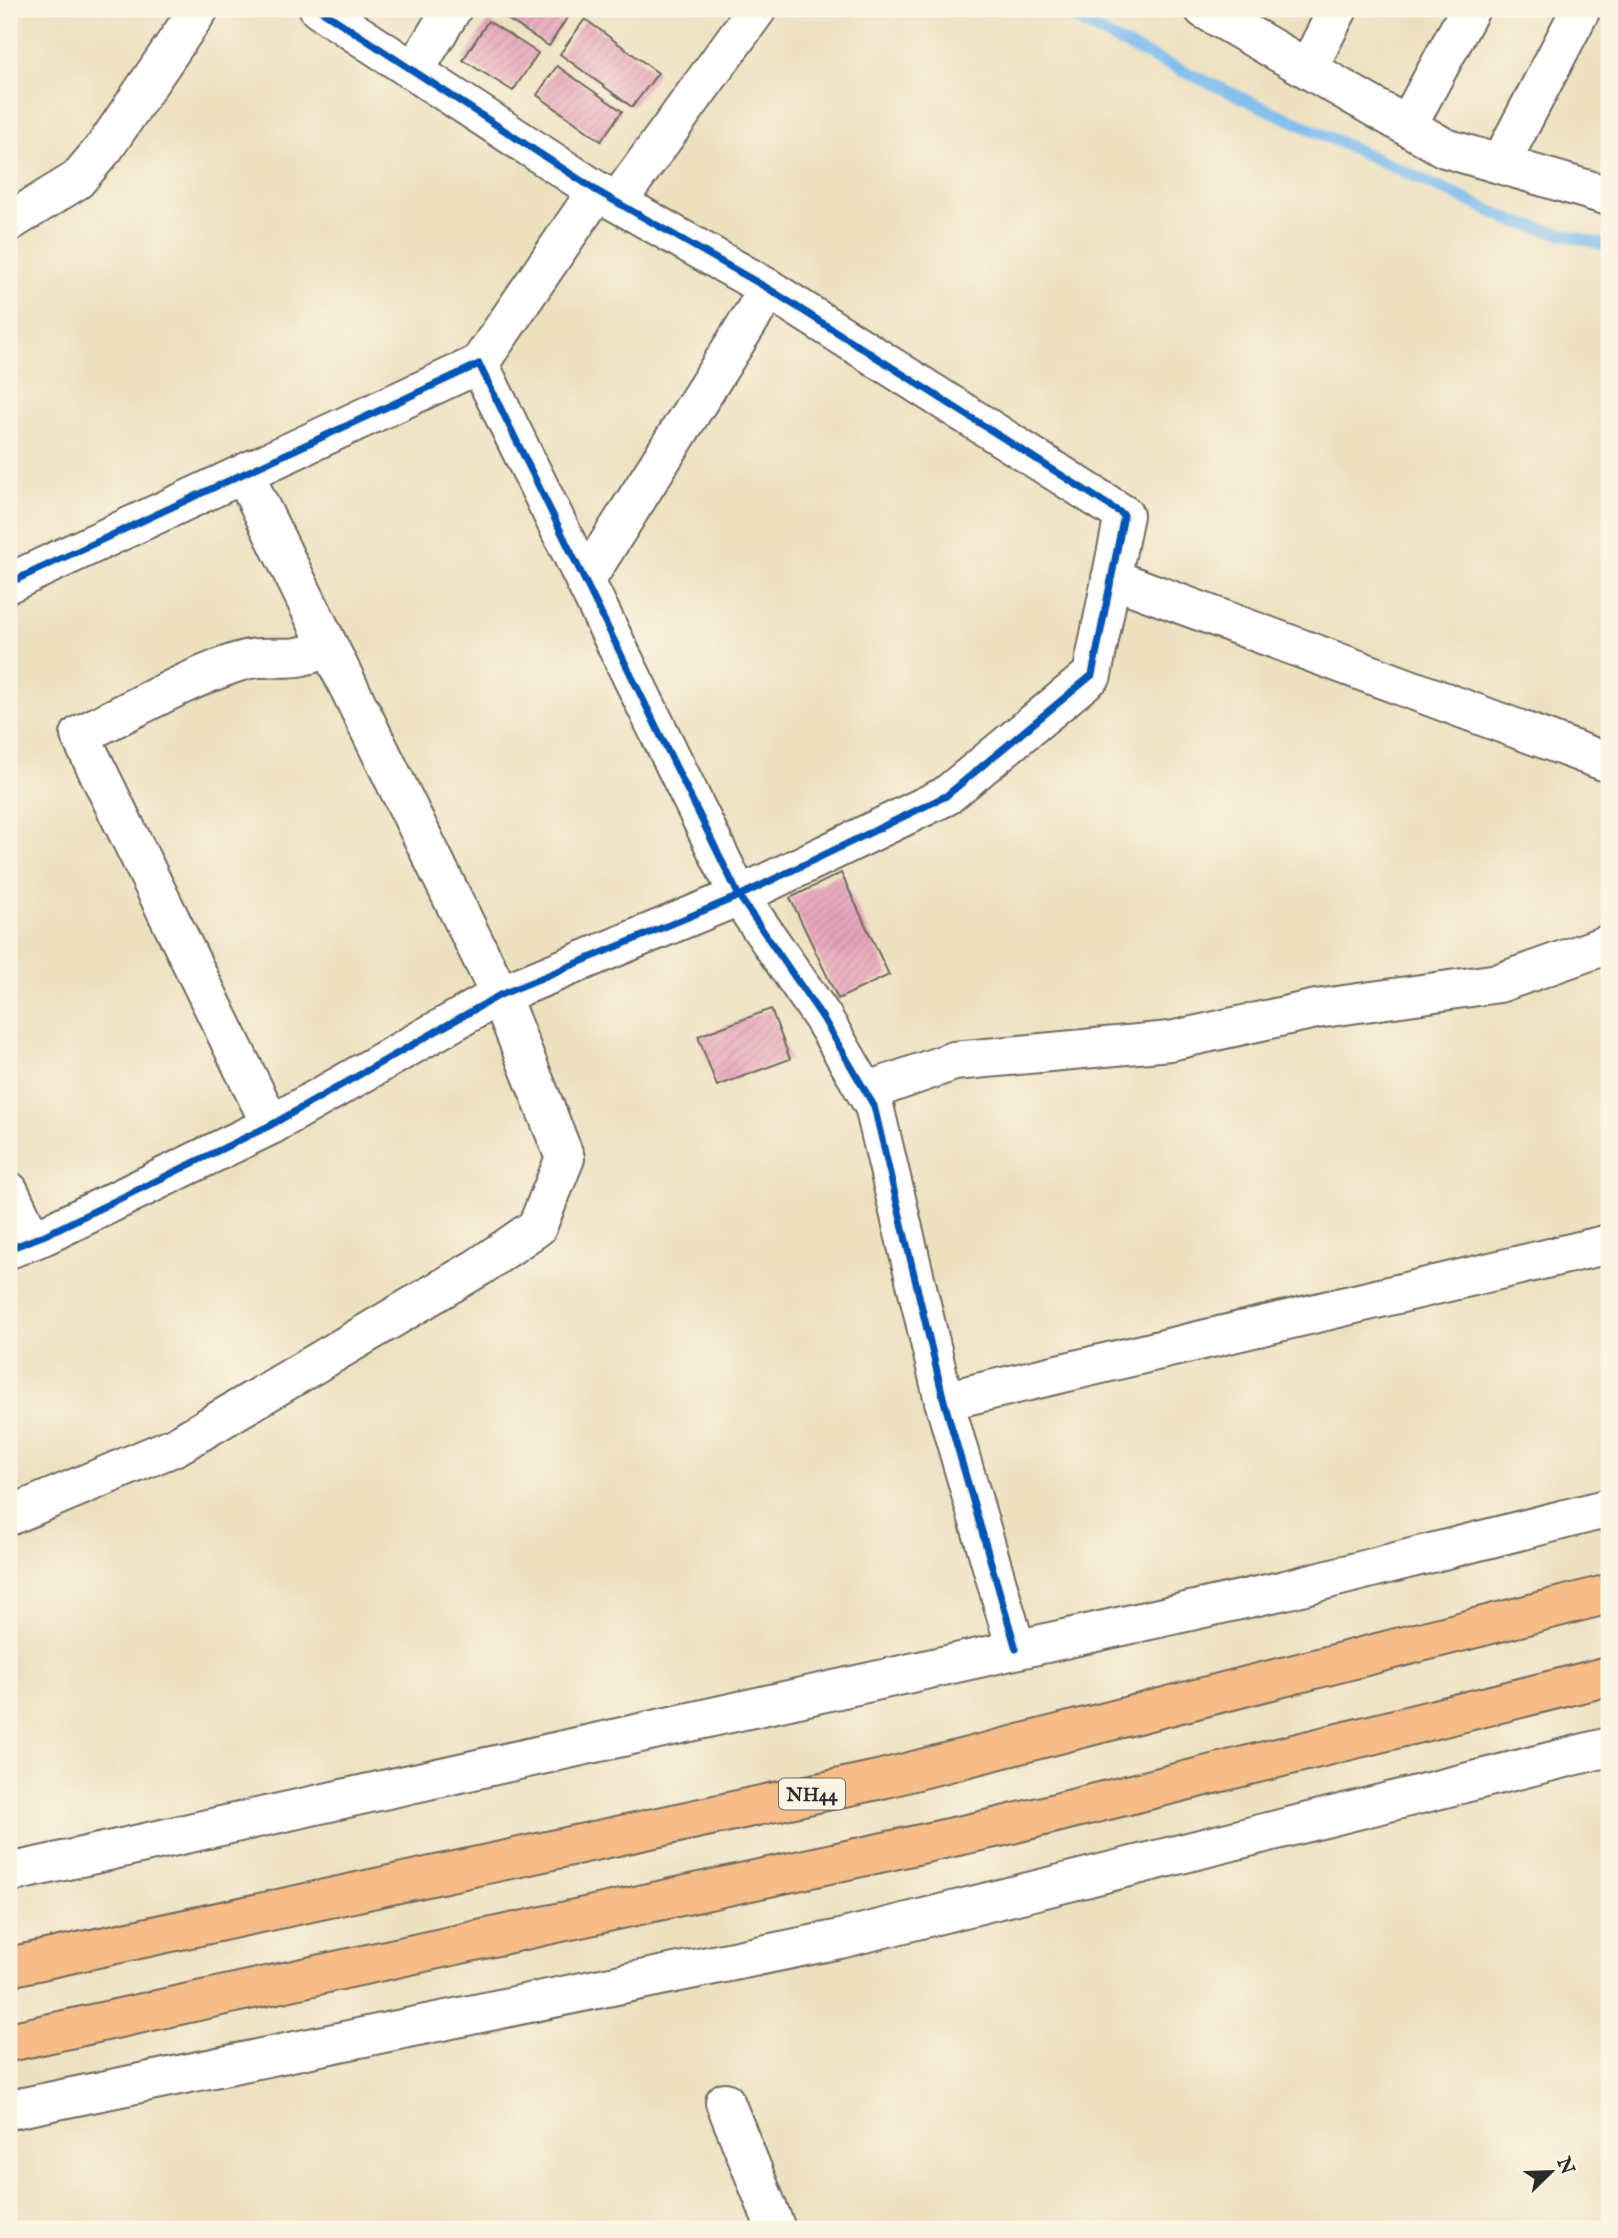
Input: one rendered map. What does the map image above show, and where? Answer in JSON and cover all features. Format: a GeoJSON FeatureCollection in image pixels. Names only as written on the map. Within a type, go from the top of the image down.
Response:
{"type":"FeatureCollection","features":[{"type":"Feature","properties":{"kind":"highway","name":"NH44"},"geometry":{"type":"LineString","coordinates":[[9,1968],[882,1779],[1609,1594]]}},
{"type":"Feature","properties":{"kind":"highway"},"geometry":{"type":"LineString","coordinates":[[9,2042],[999,1827],[1609,1676]]}},
{"type":"Feature","properties":{"kind":"street"},"geometry":{"type":"LineString","coordinates":[[9,222],[77,180],[104,147],[199,9]]}},
{"type":"Feature","properties":{"kind":"street"},"geometry":{"type":"LineString","coordinates":[[9,1191],[20,1244],[271,1125],[500,995],[738,896],[947,796],[1093,676],[1124,515],[769,289],[607,196],[319,9]]}},
{"type":"Feature","properties":{"kind":"street"},"geometry":{"type":"LineString","coordinates":[[414,71],[452,9]]}},
{"type":"Feature","properties":{"kind":"street"},"geometry":{"type":"LineString","coordinates":[[9,583],[479,364],[607,196],[757,9]]}},
{"type":"Feature","properties":{"kind":"street"},"geometry":{"type":"LineString","coordinates":[[1207,9],[1445,148],[1609,196]]}},
{"type":"Feature","properties":{"kind":"street"},"geometry":{"type":"LineString","coordinates":[[1308,68],[1338,9]]}},
{"type":"Feature","properties":{"kind":"street"},"geometry":{"type":"LineString","coordinates":[[1407,126],[1470,9]]}},
{"type":"Feature","properties":{"kind":"street"},"geometry":{"type":"LineString","coordinates":[[1500,164],[1581,9]]}},
{"type":"Feature","properties":{"kind":"street"},"geometry":{"type":"LineString","coordinates":[[585,581],[769,289]]}},
{"type":"Feature","properties":{"kind":"street"},"geometry":{"type":"LineString","coordinates":[[479,364],[738,896],[823,1018],[874,1106],[944,1401],[1016,1649]]}},
{"type":"Feature","properties":{"kind":"street"},"geometry":{"type":"LineString","coordinates":[[9,1516],[176,1446],[480,1267],[537,1227],[565,1158],[500,995],[244,474]]}},
{"type":"Feature","properties":{"kind":"street"},"geometry":{"type":"LineString","coordinates":[[1111,578],[1609,763]]}},
{"type":"Feature","properties":{"kind":"street"},"geometry":{"type":"LineString","coordinates":[[271,1125],[80,735],[236,662],[265,658],[299,659],[328,646]]}},
{"type":"Feature","properties":{"kind":"street"},"geometry":{"type":"LineString","coordinates":[[866,1092],[954,1061],[1170,1041],[1316,1009],[1499,983],[1609,944]]}},
{"type":"Feature","properties":{"kind":"street"},"geometry":{"type":"LineString","coordinates":[[944,1401],[1609,1244]]}},
{"type":"Feature","properties":{"kind":"street"},"geometry":{"type":"LineString","coordinates":[[9,1873],[1285,1590],[1609,1508]]}},
{"type":"Feature","properties":{"kind":"street"},"geometry":{"type":"LineString","coordinates":[[9,2110],[840,1939],[1609,1748]]}},
{"type":"Feature","properties":{"kind":"street"},"geometry":{"type":"LineString","coordinates":[[725,2102],[776,2229]]}},
{"type":"Feature","properties":{"kind":"building"},"geometry":{"type":"Polygon","coordinates":[[[492,9],[570,9],[572,10],[549,46],[492,9]]]}},
{"type":"Feature","properties":{"kind":"building"},"geometry":{"type":"Polygon","coordinates":[[[585,19],[658,73],[632,107],[560,54],[585,19]]]}},
{"type":"Feature","properties":{"kind":"building"},"geometry":{"type":"Polygon","coordinates":[[[488,21],[538,53],[513,91],[463,60],[488,21]]]}},
{"type":"Feature","properties":{"kind":"building"},"geometry":{"type":"Polygon","coordinates":[[[557,66],[622,111],[601,141],[537,95],[557,66]]]}},
{"type":"Feature","properties":{"kind":"building"},"geometry":{"type":"Polygon","coordinates":[[[841,873],[889,975],[838,999],[790,898],[841,873]]]}},
{"type":"Feature","properties":{"kind":"building"},"geometry":{"type":"Polygon","coordinates":[[[771,1009],[790,1059],[717,1086],[698,1036],[771,1009]]]}},
{"type":"Feature","properties":{"kind":"waterway"},"geometry":{"type":"LineString","coordinates":[[1057,9],[1117,41],[1515,222],[1609,246]]}},
{"type":"Feature","properties":{"kind":"cycle path"},"geometry":{"type":"LineString","coordinates":[[319,9],[597,191],[769,289],[1124,515],[1092,675],[946,796],[739,896],[823,1018],[874,1106],[944,1401],[1016,1649]]}},
{"type":"Feature","properties":{"kind":"cycle path"},"geometry":{"type":"LineString","coordinates":[[9,583],[479,364],[739,896],[500,995],[271,1125],[45,1235],[9,1249]]}}]}
